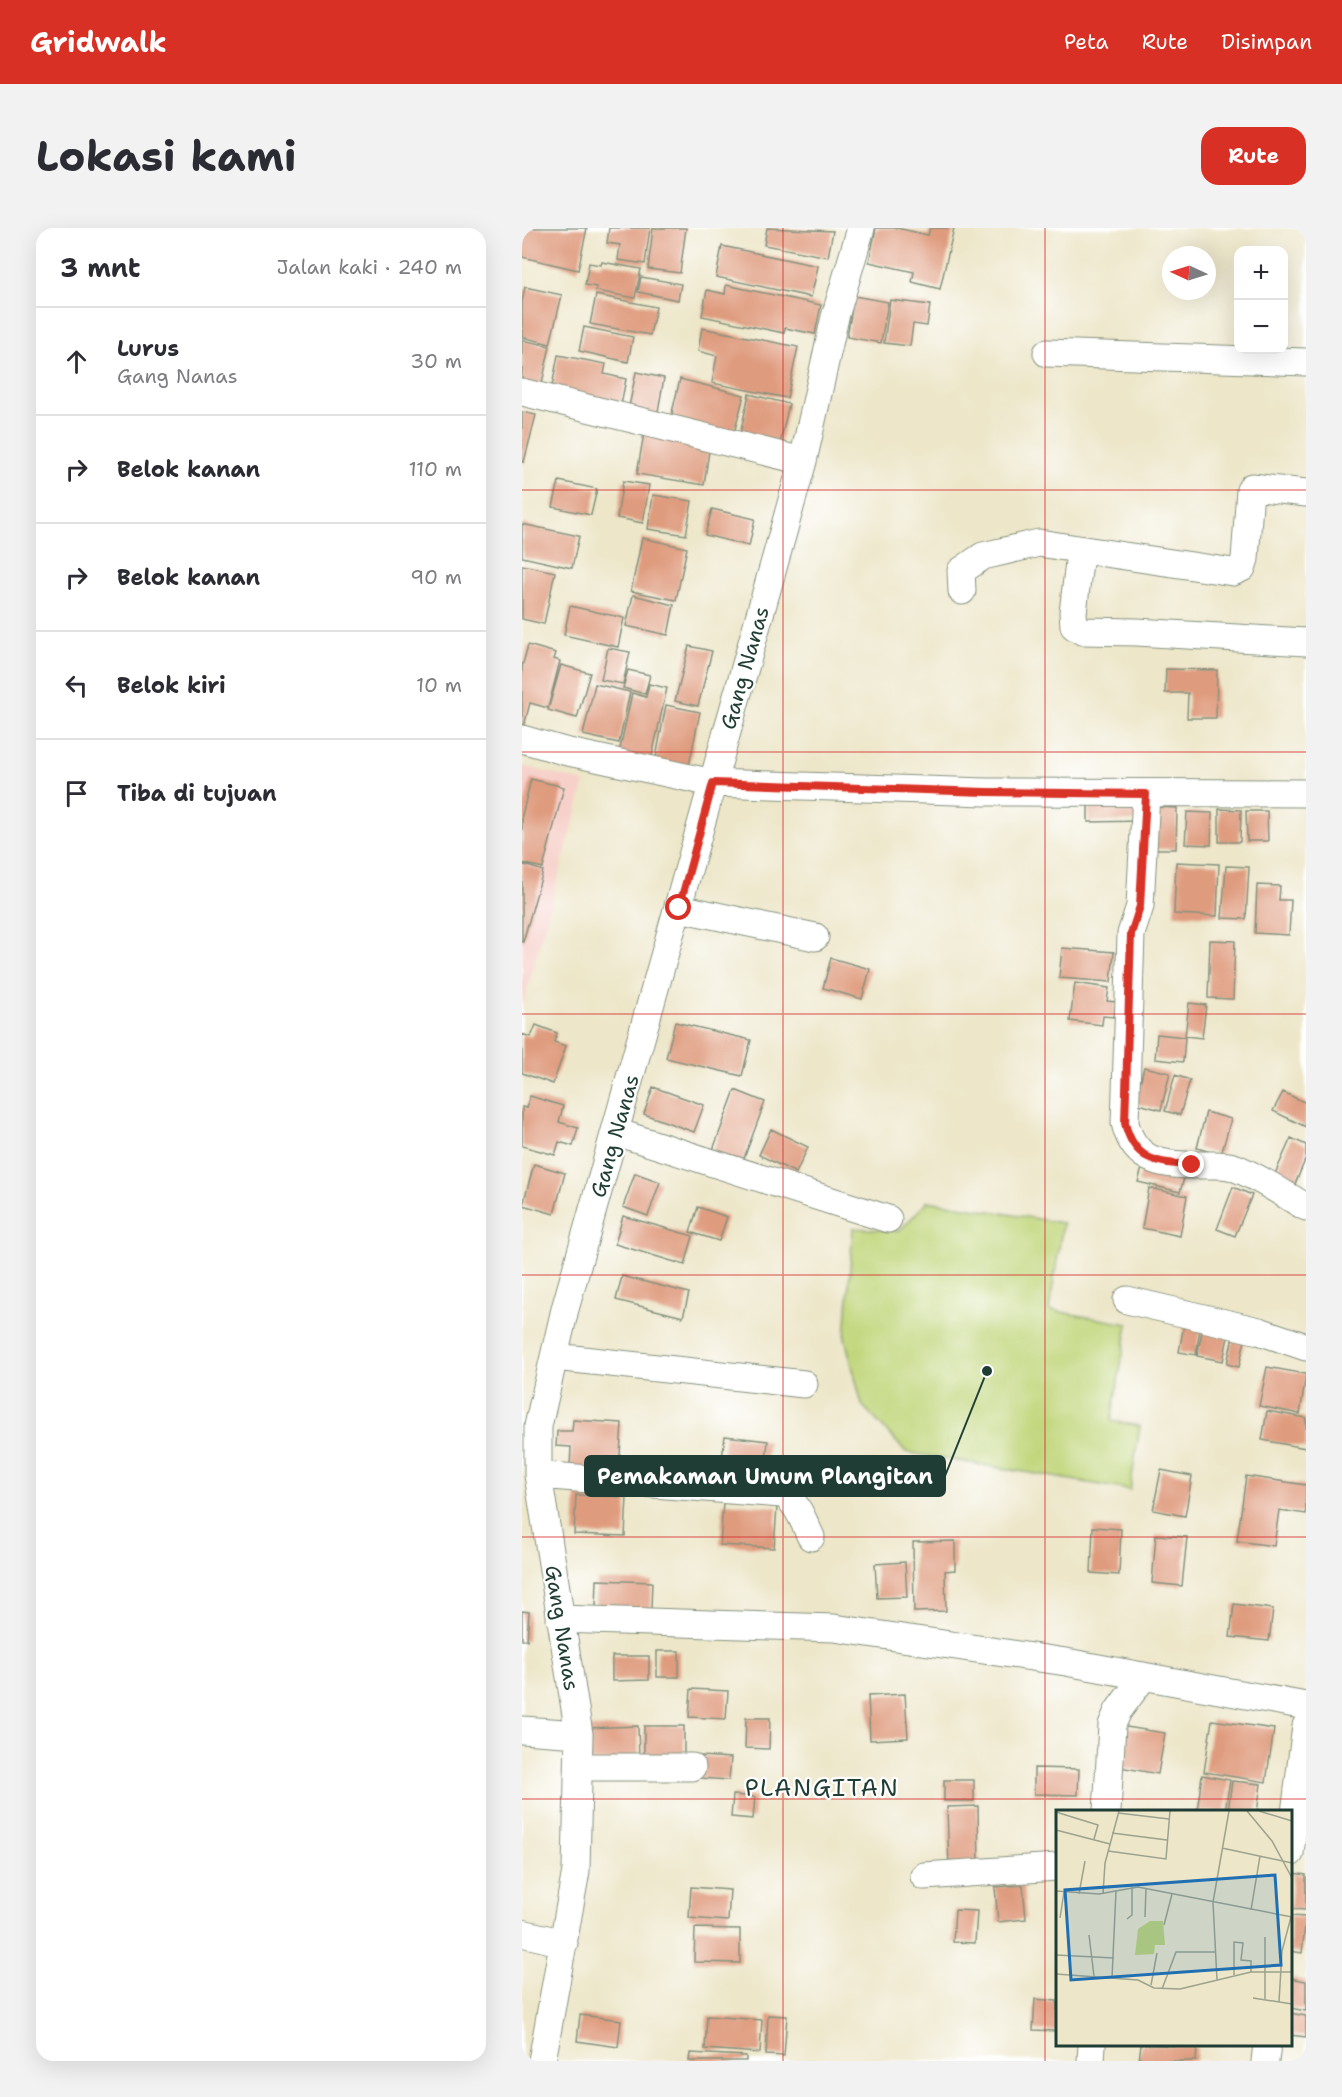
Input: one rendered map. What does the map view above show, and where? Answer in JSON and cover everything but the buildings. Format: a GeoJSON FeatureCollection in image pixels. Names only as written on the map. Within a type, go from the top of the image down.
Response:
{"type":"FeatureCollection","features":[{"type":"Feature","properties":{"kind":"street","name":"Gang Nanas"},"geometry":{"type":"LineString","coordinates":[[542,2061],[576,1870],[580,1767],[579,1734],[538,1475],[538,1425],[565,1309],[803,460],[835,317],[861,228]]}},
{"type":"Feature","properties":{"kind":"street"},"geometry":{"type":"LineString","coordinates":[[1047,353],[1306,362]]}},
{"type":"Feature","properties":{"kind":"street"},"geometry":{"type":"LineString","coordinates":[[522,393],[803,460]]}},
{"type":"Feature","properties":{"kind":"street"},"geometry":{"type":"LineString","coordinates":[[962,591],[961,571],[983,556],[1040,543],[1233,572],[1242,568],[1245,559],[1252,487],[1306,493]]}},
{"type":"Feature","properties":{"kind":"street"},"geometry":{"type":"LineString","coordinates":[[1091,551],[1083,555],[1079,562],[1073,613],[1074,626],[1082,631],[1306,642]]}},
{"type":"Feature","properties":{"kind":"street"},"geometry":{"type":"LineString","coordinates":[[522,740],[713,783],[986,792],[1306,793]]}},
{"type":"Feature","properties":{"kind":"street"},"geometry":{"type":"LineString","coordinates":[[1146,794],[1140,906],[1131,934],[1125,1123],[1128,1136],[1138,1151],[1148,1158],[1161,1163],[1233,1167],[1306,1207]]}},
{"type":"Feature","properties":{"kind":"street"},"geometry":{"type":"LineString","coordinates":[[679,908],[815,938]]}},
{"type":"Feature","properties":{"kind":"street"},"geometry":{"type":"LineString","coordinates":[[616,1132],[888,1219]]}},
{"type":"Feature","properties":{"kind":"street"},"geometry":{"type":"LineString","coordinates":[[1127,1300],[1259,1331],[1306,1347]]}},
{"type":"Feature","properties":{"kind":"street"},"geometry":{"type":"LineString","coordinates":[[555,1357],[804,1384]]}},
{"type":"Feature","properties":{"kind":"street"},"geometry":{"type":"LineString","coordinates":[[538,1475],[782,1494],[794,1503],[811,1537]]}},
{"type":"Feature","properties":{"kind":"street"},"geometry":{"type":"LineString","coordinates":[[560,1619],[834,1628],[1066,1662],[1306,1706]]}},
{"type":"Feature","properties":{"kind":"street"},"geometry":{"type":"LineString","coordinates":[[1107,1810],[1112,1725],[1118,1711],[1144,1676]]}},
{"type":"Feature","properties":{"kind":"street"},"geometry":{"type":"LineString","coordinates":[[1291,1845],[1306,1725]]}},
{"type":"Feature","properties":{"kind":"street"},"geometry":{"type":"LineString","coordinates":[[522,1730],[579,1734]]}},
{"type":"Feature","properties":{"kind":"street"},"geometry":{"type":"LineString","coordinates":[[580,1767],[692,1767]]}},
{"type":"Feature","properties":{"kind":"street"},"geometry":{"type":"LineString","coordinates":[[924,1876],[1056,1867]]}},
{"type":"Feature","properties":{"kind":"street"},"geometry":{"type":"LineString","coordinates":[[522,1932],[564,1943]]}},
{"type":"Feature","properties":{"kind":"street"},"geometry":{"type":"LineString","coordinates":[[1091,2061],[1092,2046]]}},
{"type":"Feature","properties":{"kind":"street"},"geometry":{"type":"LineString","coordinates":[[1265,2061],[1267,2046]]}},
{"type":"Feature","properties":{"kind":"shaded area"},"geometry":{"type":"Polygon","coordinates":[[[522,766],[585,782],[522,1007],[522,766]]]}},
{"type":"Feature","properties":{"kind":"green space"},"geometry":{"type":"Polygon","coordinates":[[[928,1201],[1063,1223],[1049,1310],[1128,1324],[1111,1421],[1140,1426],[1130,1490],[906,1452],[862,1405],[845,1338],[853,1228],[899,1231],[928,1201]]]}},
{"type":"Feature","properties":{"kind":"place","name":"Pemakaman Umum Plangitan"},"geometry":{"type":"Point","coordinates":[987,1371]}},
{"type":"Feature","properties":{"kind":"district","name":"PLANGITAN"},"geometry":{"type":"Point","coordinates":[822,1788]}},
{"type":"Feature","properties":{"kind":"route"},"geometry":{"type":"LineString","coordinates":[[679,908],[713,783],[986,792],[1146,794],[1140,909],[1131,930],[1125,1123],[1128,1136],[1138,1151],[1148,1158],[1161,1163],[1192,1165]]}}]}
